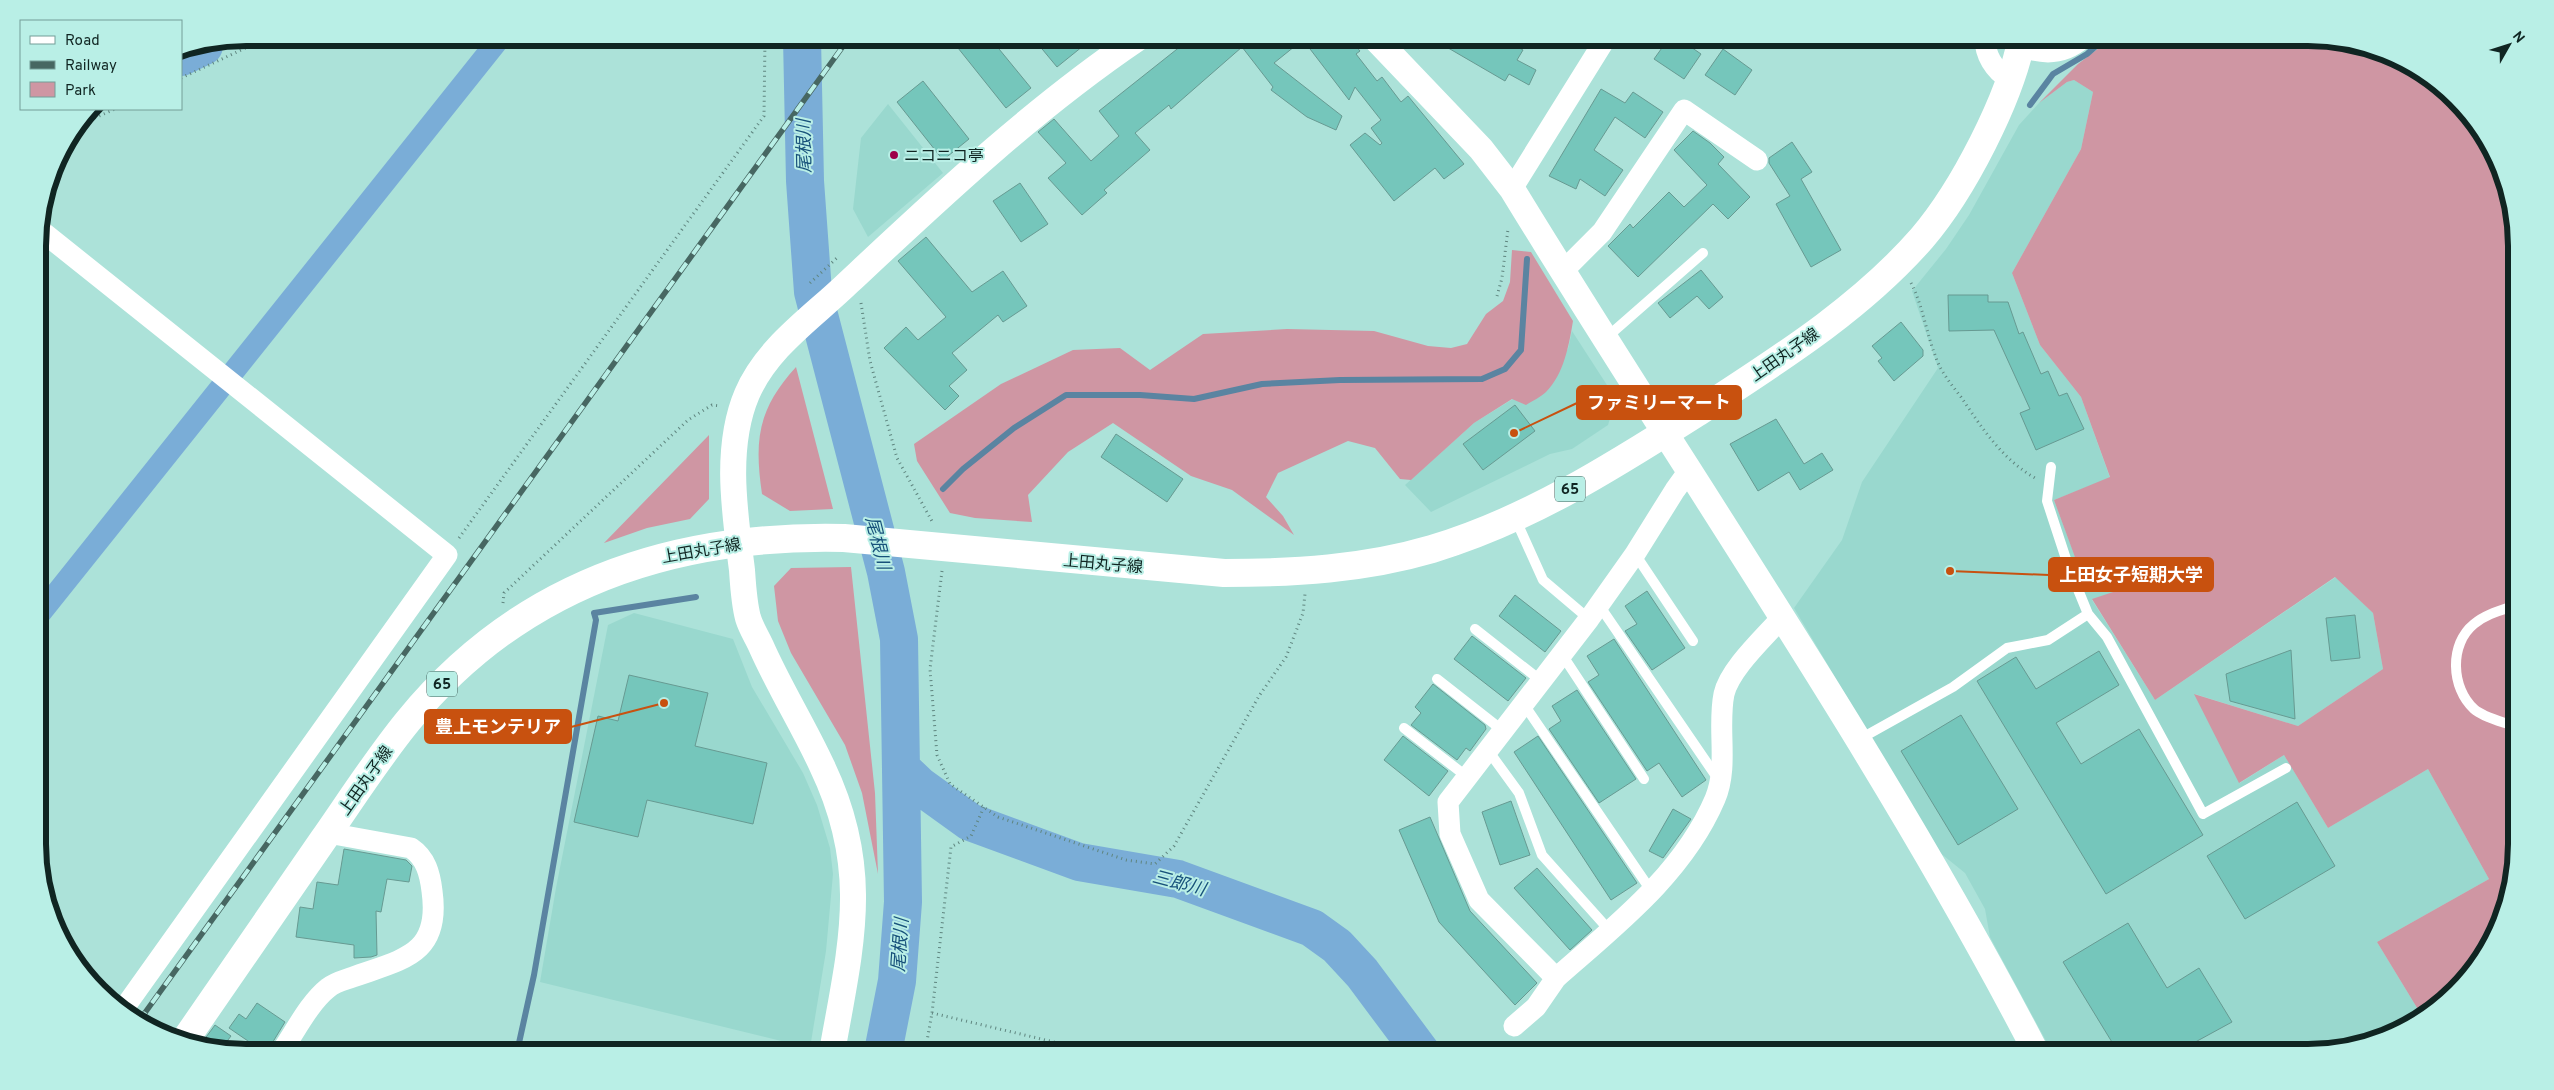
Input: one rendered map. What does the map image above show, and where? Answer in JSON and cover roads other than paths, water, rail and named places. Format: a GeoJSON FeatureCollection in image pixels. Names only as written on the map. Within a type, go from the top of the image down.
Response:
{"type":"FeatureCollection","features":[{"type":"Feature","properties":{"kind":"main road","name":"上田丸子線"},"geometry":{"type":"LineString","coordinates":[[188,1035],[370,772],[408,721],[455,672],[521,619],[576,588],[627,567],[679,552],[738,543],[814,537],[936,546],[1224,573],[1306,571],[1343,568],[1430,549],[1515,518],[1562,494],[1665,433],[1806,339],[1860,298],[1899,263],[1924,235],[1955,191],[1979,148],[2009,79],[2020,46]]}},
{"type":"Feature","properties":{"kind":"street"},"geometry":{"type":"LineString","coordinates":[[833,1044],[853,934],[854,890],[847,834],[822,764],[775,678],[748,618],[738,543],[734,460],[734,445],[741,410],[763,366],[790,336],[1050,101],[1127,46]]}},
{"type":"Feature","properties":{"kind":"street"},"geometry":{"type":"LineString","coordinates":[[1383,46],[1481,149],[1516,195],[1688,472],[1784,616],[1972,933],[2032,1044]]}},
{"type":"Feature","properties":{"kind":"street"},"geometry":{"type":"LineString","coordinates":[[1516,195],[1601,46]]}},
{"type":"Feature","properties":{"kind":"street"},"geometry":{"type":"LineString","coordinates":[[1987,46],[1990,60],[2001,74],[2009,79]]}},
{"type":"Feature","properties":{"kind":"street"},"geometry":{"type":"LineString","coordinates":[[2027,46],[2035,52],[2058,52],[2071,46]]}},
{"type":"Feature","properties":{"kind":"street"},"geometry":{"type":"LineString","coordinates":[[1563,270],[1602,232],[1684,110],[1757,160]]}},
{"type":"Feature","properties":{"kind":"street"},"geometry":{"type":"LineString","coordinates":[[47,236],[447,555],[127,1005]]}},
{"type":"Feature","properties":{"kind":"street"},"geometry":{"type":"LineString","coordinates":[[1556,978],[1479,900],[1450,834],[1448,802],[1466,776],[1594,612],[1635,554],[1688,472]]}},
{"type":"Feature","properties":{"kind":"street"},"geometry":{"type":"LineString","coordinates":[[1514,1026],[1536,1007],[1556,978],[1652,892],[1691,841],[1715,800],[1721,784],[1724,693],[1731,678],[1743,662],[1784,616]]}},
{"type":"Feature","properties":{"kind":"street"},"geometry":{"type":"LineString","coordinates":[[286,1044],[318,998],[329,986],[394,962],[417,950],[426,942],[432,926],[434,907],[430,880],[422,855],[411,848],[328,833]]}},
{"type":"Feature","properties":{"kind":"lane"},"geometry":{"type":"LineString","coordinates":[[1605,338],[1703,253]]}},
{"type":"Feature","properties":{"kind":"lane"},"geometry":{"type":"LineString","coordinates":[[2051,467],[2048,502],[2068,565],[2088,614],[2107,637],[2202,814],[2286,768]]}},
{"type":"Feature","properties":{"kind":"lane"},"geometry":{"type":"LineString","coordinates":[[1515,518],[1543,580],[1594,612],[1721,784]]}},
{"type":"Feature","properties":{"kind":"lane"},"geometry":{"type":"LineString","coordinates":[[1635,554],[1693,641]]}},
{"type":"Feature","properties":{"kind":"lane"},"geometry":{"type":"LineString","coordinates":[[2508,608],[2485,617],[2467,630],[2461,643],[2455,673],[2460,689],[2476,710],[2508,724]]}},
{"type":"Feature","properties":{"kind":"lane"},"geometry":{"type":"LineString","coordinates":[[1857,740],[1953,687],[2007,648],[2048,640],[2088,614]]}},
{"type":"Feature","properties":{"kind":"lane"},"geometry":{"type":"LineString","coordinates":[[1475,629],[1540,680]]}},
{"type":"Feature","properties":{"kind":"lane"},"geometry":{"type":"LineString","coordinates":[[1561,653],[1644,778]]}},
{"type":"Feature","properties":{"kind":"lane"},"geometry":{"type":"LineString","coordinates":[[1437,679],[1502,730]]}},
{"type":"Feature","properties":{"kind":"lane"},"geometry":{"type":"LineString","coordinates":[[1523,702],[1652,892]]}},
{"type":"Feature","properties":{"kind":"lane"},"geometry":{"type":"LineString","coordinates":[[1404,728],[1466,776]]}},
{"type":"Feature","properties":{"kind":"lane"},"geometry":{"type":"LineString","coordinates":[[1487,749],[1519,793],[1542,855],[1610,931]]}},
{"type":"Feature","properties":{"kind":"waterway"},"geometry":{"type":"LineString","coordinates":[[46,606],[494,46]]}},
{"type":"Feature","properties":{"kind":"waterway","name":"尾根川"},"geometry":{"type":"LineString","coordinates":[[802,46],[805,181],[813,292],[886,572],[899,639],[903,902],[897,981],[885,1044]]}},
{"type":"Feature","properties":{"kind":"waterway"},"geometry":{"type":"LineString","coordinates":[[2030,105],[2053,74],[2087,54],[2096,46]]}},
{"type":"Feature","properties":{"kind":"waterway"},"geometry":{"type":"LineString","coordinates":[[943,489],[963,469],[1014,428],[1066,395],[1140,395],[1194,399],[1262,384],[1340,380],[1482,379],[1505,369],[1521,350],[1527,259]]}},
{"type":"Feature","properties":{"kind":"waterway"},"geometry":{"type":"LineString","coordinates":[[519,1044],[534,975],[596,620],[594,613],[696,597]]}},
{"type":"Feature","properties":{"kind":"waterway","name":"三郎川"},"geometry":{"type":"LineString","coordinates":[[901,768],[920,786],[970,822],[1079,862],[1178,879],[1312,928],[1337,946],[1362,973],[1415,1044]]}},
{"type":"Feature","properties":{"kind":"railway"},"geometry":{"type":"LineString","coordinates":[[143,1015],[843,46]]}},
{"type":"Feature","properties":{"kind":"place","name":"ニコニコ亭"},"geometry":{"type":"Point","coordinates":[894,155]}},
{"type":"Feature","properties":{"kind":"place","name":"ファミリーマート"},"geometry":{"type":"Point","coordinates":[1514,433]}},
{"type":"Feature","properties":{"kind":"place","name":"上田女子短期大学"},"geometry":{"type":"Point","coordinates":[1950,571]}},
{"type":"Feature","properties":{"kind":"place","name":"豊上モンテリア"},"geometry":{"type":"Point","coordinates":[664,703]}}]}
